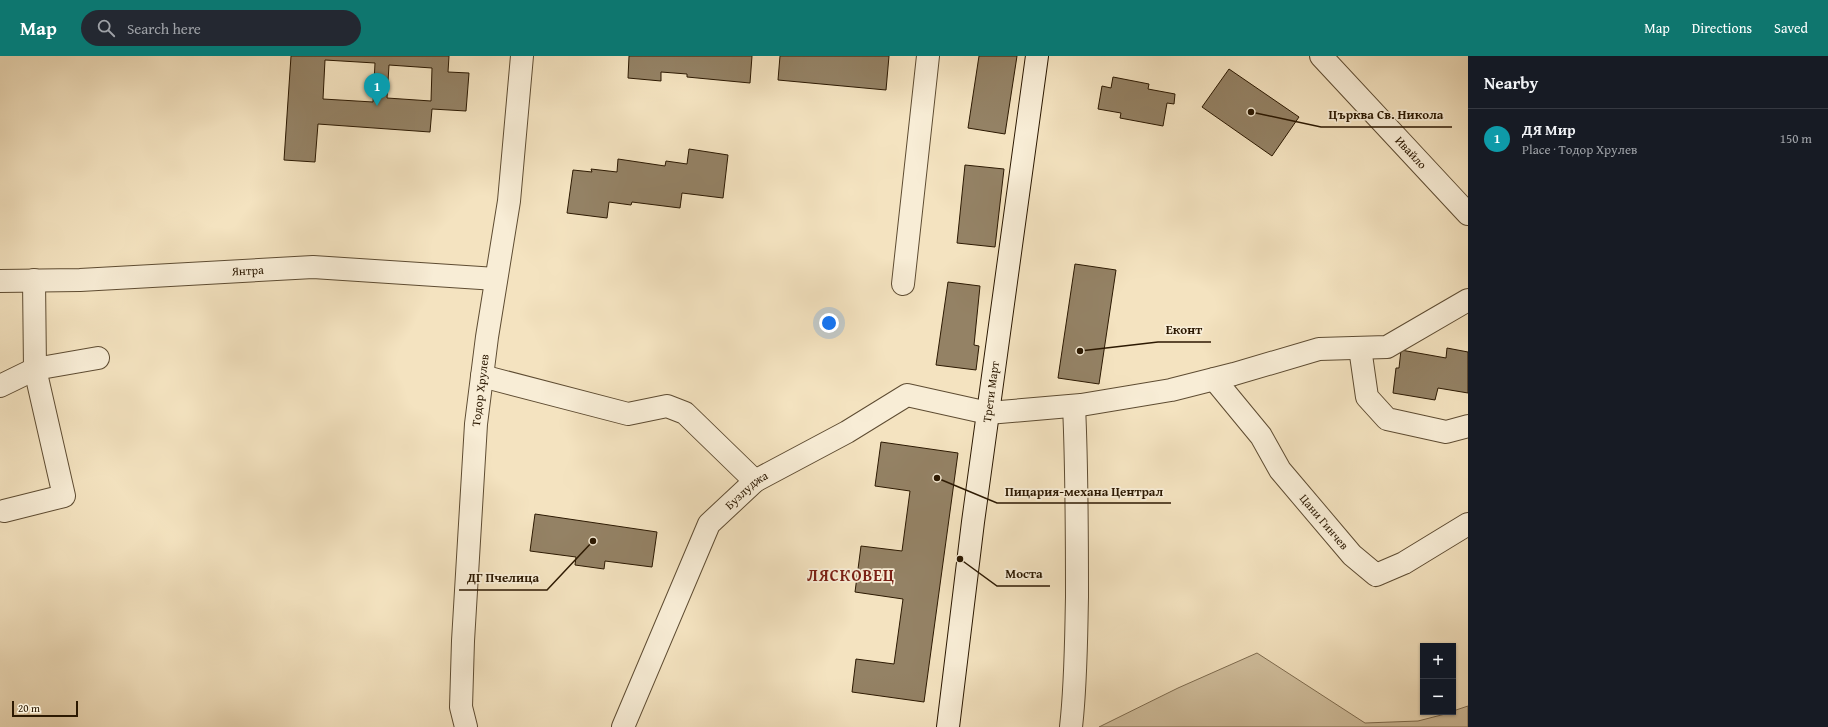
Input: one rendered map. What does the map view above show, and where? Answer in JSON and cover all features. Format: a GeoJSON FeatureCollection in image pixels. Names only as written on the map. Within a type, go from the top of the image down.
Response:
{"type":"FeatureCollection","features":[{"type":"Feature","properties":{"kind":"street","name":"Тодор Хрулев"},"geometry":{"type":"LineString","coordinates":[[466,727],[461,708],[463,641],[476,424],[496,279],[509,201],[522,56]]}},
{"type":"Feature","properties":{"kind":"street"},"geometry":{"type":"LineString","coordinates":[[903,284],[928,56]]}},
{"type":"Feature","properties":{"kind":"street","name":"Трети Март"},"geometry":{"type":"LineString","coordinates":[[948,727],[988,413],[1037,56]]}},
{"type":"Feature","properties":{"kind":"street","name":"Ивайло"},"geometry":{"type":"LineString","coordinates":[[1321,56],[1468,214]]}},
{"type":"Feature","properties":{"kind":"street","name":"Янтра"},"geometry":{"type":"LineString","coordinates":[[0,281],[167,276],[313,266],[496,279]]}},
{"type":"Feature","properties":{"kind":"street"},"geometry":{"type":"LineString","coordinates":[[4,511],[64,496],[35,369],[34,280]]}},
{"type":"Feature","properties":{"kind":"street"},"geometry":{"type":"LineString","coordinates":[[988,413],[1074,406],[1171,390],[1319,349],[1387,347],[1468,300]]}},
{"type":"Feature","properties":{"kind":"street"},"geometry":{"type":"LineString","coordinates":[[1360,348],[1367,398],[1387,419],[1446,432],[1468,426]]}},
{"type":"Feature","properties":{"kind":"street"},"geometry":{"type":"LineString","coordinates":[[0,386],[35,369],[98,358]]}},
{"type":"Feature","properties":{"kind":"street"},"geometry":{"type":"LineString","coordinates":[[482,376],[628,414],[667,406],[685,413],[755,481]]}},
{"type":"Feature","properties":{"kind":"street","name":"Цани Гинчев"},"geometry":{"type":"LineString","coordinates":[[1214,379],[1260,436],[1280,470],[1352,555],[1376,575],[1404,563],[1468,524]]}},
{"type":"Feature","properties":{"kind":"street","name":"Бузлуджа"},"geometry":{"type":"LineString","coordinates":[[623,727],[709,524],[755,481],[847,432],[907,395],[988,413]]}},
{"type":"Feature","properties":{"kind":"street"},"geometry":{"type":"LineString","coordinates":[[1071,727],[1076,684],[1077,582],[1077,484],[1074,406]]}},
{"type":"Feature","properties":{"kind":"shaded area"},"geometry":{"type":"Polygon","coordinates":[[[1257,653],[1365,723],[1418,721],[1441,715],[1456,715],[1456,710],[1468,706],[1468,727],[1099,727],[1178,688],[1257,653]]]}},
{"type":"Feature","properties":{"kind":"building"},"geometry":{"type":"Polygon","coordinates":[[[291,56],[449,56],[448,72],[469,73],[466,111],[432,109],[430,132],[318,124],[315,162],[284,160],[291,56]],[[325,60],[323,99],[373,102],[375,63],[325,60]],[[389,65],[387,98],[431,101],[432,68],[389,65]]]}},
{"type":"Feature","properties":{"kind":"building"},"geometry":{"type":"Polygon","coordinates":[[[629,56],[752,56],[750,83],[687,77],[687,74],[661,72],[661,81],[628,78],[629,56]]]}},
{"type":"Feature","properties":{"kind":"building"},"geometry":{"type":"Polygon","coordinates":[[[780,56],[889,56],[886,90],[778,80],[780,56]]]}},
{"type":"Feature","properties":{"kind":"building"},"geometry":{"type":"Polygon","coordinates":[[[979,56],[1017,56],[1005,134],[968,128],[979,56]]]}},
{"type":"Feature","properties":{"kind":"building"},"geometry":{"type":"Polygon","coordinates":[[[1229,69],[1299,117],[1272,156],[1202,107],[1229,69]]]}},
{"type":"Feature","properties":{"kind":"building"},"geometry":{"type":"Polygon","coordinates":[[[1113,77],[1149,84],[1148,89],[1175,94],[1174,104],[1167,103],[1163,126],[1120,118],[1121,113],[1098,109],[1102,86],[1111,88],[1113,77]]]}},
{"type":"Feature","properties":{"kind":"building"},"geometry":{"type":"Polygon","coordinates":[[[689,149],[728,155],[723,198],[682,193],[680,208],[632,202],[631,205],[609,202],[607,218],[567,213],[573,170],[592,172],[591,169],[617,172],[618,159],[665,166],[666,161],[687,164],[689,149]]]}},
{"type":"Feature","properties":{"kind":"building"},"geometry":{"type":"Polygon","coordinates":[[[965,165],[1004,169],[995,247],[957,243],[965,165]]]}},
{"type":"Feature","properties":{"kind":"building"},"geometry":{"type":"Polygon","coordinates":[[[1075,264],[1116,270],[1099,384],[1058,378],[1075,264]]]}},
{"type":"Feature","properties":{"kind":"building"},"geometry":{"type":"Polygon","coordinates":[[[948,282],[980,286],[974,345],[979,346],[976,370],[936,365],[948,282]]]}},
{"type":"Feature","properties":{"kind":"building"},"geometry":{"type":"Polygon","coordinates":[[[1447,348],[1468,352],[1468,393],[1438,388],[1435,400],[1393,393],[1396,368],[1399,368],[1401,350],[1446,358],[1447,348]]]}},
{"type":"Feature","properties":{"kind":"building"},"geometry":{"type":"Polygon","coordinates":[[[881,442],[958,453],[924,702],[852,692],[856,659],[894,664],[903,599],[855,592],[861,546],[902,551],[910,491],[875,486],[881,442]]]}},
{"type":"Feature","properties":{"kind":"building"},"geometry":{"type":"Polygon","coordinates":[[[535,514],[657,532],[652,567],[605,561],[604,569],[575,565],[576,557],[530,551],[535,514]]]}},
{"type":"Feature","properties":{"kind":"place","name":"ДЯ Мир"},"geometry":{"type":"Point","coordinates":[377,106]}},
{"type":"Feature","properties":{"kind":"place","name":"Църква Св. Никола"},"geometry":{"type":"Point","coordinates":[1251,112]}},
{"type":"Feature","properties":{"kind":"place","name":"Еконт"},"geometry":{"type":"Point","coordinates":[1080,351]}},
{"type":"Feature","properties":{"kind":"place","name":"Пицария-механа Централ"},"geometry":{"type":"Point","coordinates":[937,478]}},
{"type":"Feature","properties":{"kind":"place","name":"ДГ Пчелица"},"geometry":{"type":"Point","coordinates":[593,541]}},
{"type":"Feature","properties":{"kind":"place","name":"Моста"},"geometry":{"type":"Point","coordinates":[960,559]}},
{"type":"Feature","properties":{"kind":"district","name":"ЛЯСКОВЕЦ"},"geometry":{"type":"Point","coordinates":[851,575]}}]}
